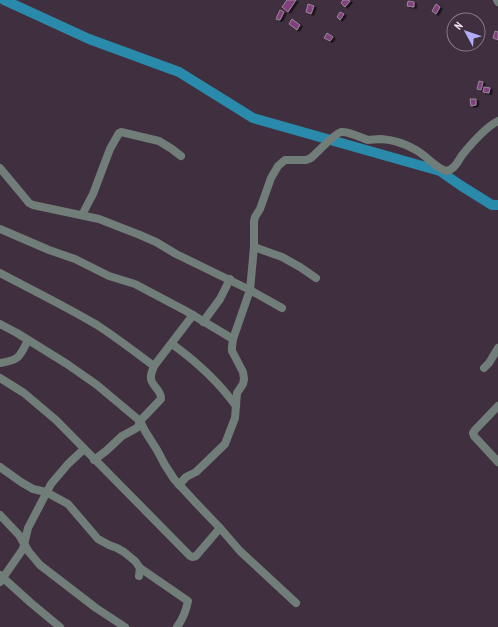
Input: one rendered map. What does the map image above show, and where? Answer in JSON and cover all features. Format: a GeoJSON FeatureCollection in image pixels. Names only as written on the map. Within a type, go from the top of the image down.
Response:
{"type":"FeatureCollection","features":[{"type":"Feature","properties":{"kind":"street"},"geometry":{"type":"LineString","coordinates":[[179,484],[186,477],[196,472],[225,444],[235,418],[237,393],[244,380],[243,372],[232,351],[233,339],[250,290],[255,217],[260,209],[274,171],[278,166],[285,160],[306,160],[311,158],[334,136],[339,133],[346,132],[368,140],[381,139],[399,142],[419,152],[435,165],[446,171],[453,169],[462,154],[488,128],[498,122]]}},
{"type":"Feature","properties":{"kind":"street"},"geometry":{"type":"LineString","coordinates":[[82,215],[110,149],[119,133],[121,132],[159,141],[181,156]]}},
{"type":"Feature","properties":{"kind":"street"},"geometry":{"type":"LineString","coordinates":[[0,168],[29,203],[99,219],[140,235],[156,242],[176,254],[230,279],[282,308]]}},
{"type":"Feature","properties":{"kind":"street"},"geometry":{"type":"LineString","coordinates":[[0,229],[49,250],[75,259],[109,276],[135,284],[193,315],[233,339]]}},
{"type":"Feature","properties":{"kind":"street"},"geometry":{"type":"LineString","coordinates":[[254,247],[282,257],[316,278]]}},
{"type":"Feature","properties":{"kind":"street"},"geometry":{"type":"LineString","coordinates":[[0,273],[98,326],[154,366]]}},
{"type":"Feature","properties":{"kind":"street"},"geometry":{"type":"LineString","coordinates":[[203,322],[220,299],[230,279]]}},
{"type":"Feature","properties":{"kind":"street"},"geometry":{"type":"LineString","coordinates":[[94,460],[122,436],[136,429],[140,421],[161,398],[161,395],[151,380],[151,374],[154,366],[193,315]]}},
{"type":"Feature","properties":{"kind":"street"},"geometry":{"type":"LineString","coordinates":[[0,324],[67,364],[97,385],[140,421],[144,431],[165,465],[179,484],[240,551],[296,602]]}},
{"type":"Feature","properties":{"kind":"street"},"geometry":{"type":"LineString","coordinates":[[0,363],[8,362],[18,357],[28,340]]}},
{"type":"Feature","properties":{"kind":"street"},"geometry":{"type":"LineString","coordinates":[[172,344],[204,369],[236,406]]}},
{"type":"Feature","properties":{"kind":"street"},"geometry":{"type":"LineString","coordinates":[[484,368],[489,363],[498,348]]}},
{"type":"Feature","properties":{"kind":"street"},"geometry":{"type":"LineString","coordinates":[[0,378],[24,393],[50,416],[81,445],[94,460],[192,557],[196,556],[220,528]]}},
{"type":"Feature","properties":{"kind":"street"},"geometry":{"type":"LineString","coordinates":[[498,406],[473,433],[474,436],[498,462]]}},
{"type":"Feature","properties":{"kind":"street"},"geometry":{"type":"LineString","coordinates":[[60,627],[1,578],[22,551],[28,528],[51,484],[68,464],[84,449]]}},
{"type":"Feature","properties":{"kind":"street"},"geometry":{"type":"LineString","coordinates":[[0,467],[33,489],[46,492],[68,504],[98,539],[124,552],[135,561],[140,572],[188,601],[182,621],[177,627]]}},
{"type":"Feature","properties":{"kind":"street"},"geometry":{"type":"LineString","coordinates":[[2,518],[19,534],[29,552],[40,565],[96,608],[125,627]]}},
{"type":"Feature","properties":{"kind":"building"},"geometry":{"type":"Polygon","coordinates":[[[287,0],[296,0],[288,12],[282,7],[287,0]]]}},
{"type":"Feature","properties":{"kind":"building"},"geometry":{"type":"Polygon","coordinates":[[[343,0],[350,1],[345,7],[341,3],[343,0]]]}},
{"type":"Feature","properties":{"kind":"building"},"geometry":{"type":"Polygon","coordinates":[[[408,1],[414,2],[414,7],[407,6],[408,1]]]}},
{"type":"Feature","properties":{"kind":"building"},"geometry":{"type":"Polygon","coordinates":[[[308,4],[314,6],[311,14],[306,12],[308,4]]]}},
{"type":"Feature","properties":{"kind":"building"},"geometry":{"type":"Polygon","coordinates":[[[436,4],[440,7],[436,14],[432,11],[436,4]]]}},
{"type":"Feature","properties":{"kind":"building"},"geometry":{"type":"Polygon","coordinates":[[[280,10],[284,12],[280,20],[276,19],[280,10]]]}},
{"type":"Feature","properties":{"kind":"building"},"geometry":{"type":"Polygon","coordinates":[[[340,12],[344,14],[340,20],[337,17],[340,12]]]}},
{"type":"Feature","properties":{"kind":"building"},"geometry":{"type":"Polygon","coordinates":[[[292,19],[300,25],[297,30],[289,24],[292,19]]]}},
{"type":"Feature","properties":{"kind":"building"},"geometry":{"type":"Polygon","coordinates":[[[495,31],[498,32],[498,40],[493,38],[495,31]]]}},
{"type":"Feature","properties":{"kind":"building"},"geometry":{"type":"Polygon","coordinates":[[[327,33],[333,37],[330,41],[324,38],[327,33]]]}},
{"type":"Feature","properties":{"kind":"building"},"geometry":{"type":"Polygon","coordinates":[[[479,81],[483,82],[481,90],[477,89],[479,81]]]}},
{"type":"Feature","properties":{"kind":"building"},"geometry":{"type":"Polygon","coordinates":[[[484,87],[490,88],[489,93],[483,92],[484,87]]]}},
{"type":"Feature","properties":{"kind":"building"},"geometry":{"type":"Polygon","coordinates":[[[470,99],[476,99],[476,105],[471,106],[470,99]]]}},
{"type":"Feature","properties":{"kind":"waterway"},"geometry":{"type":"LineString","coordinates":[[4,0],[89,39],[179,72],[253,118],[440,171],[492,205],[498,205]]}}]}
